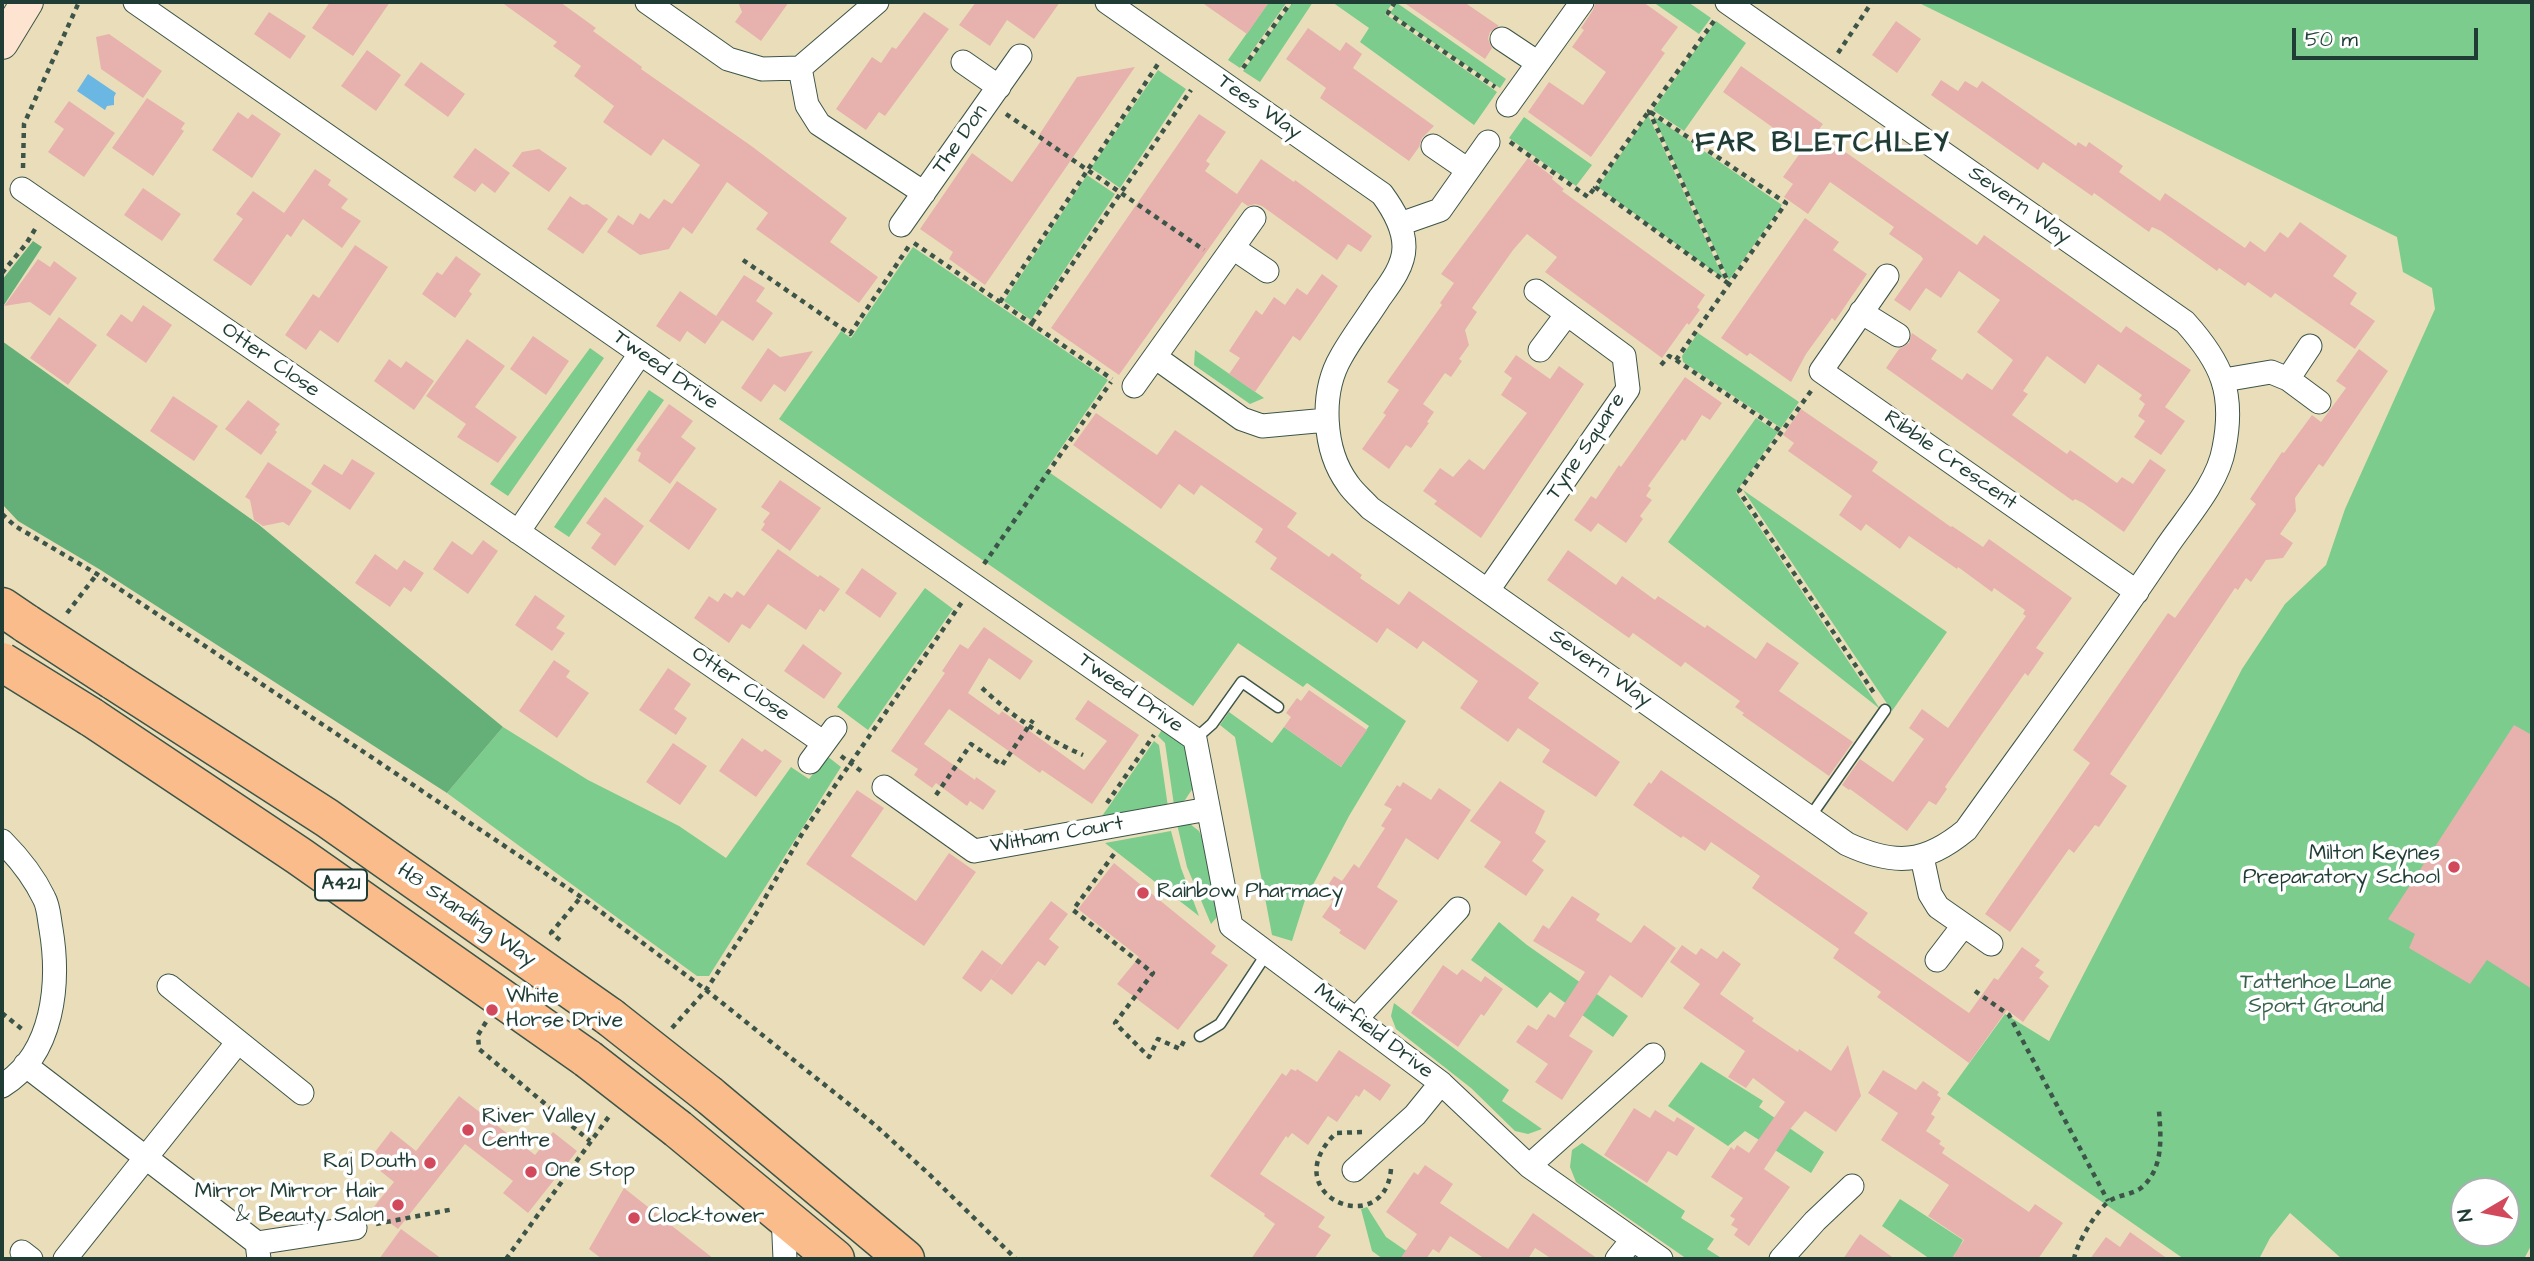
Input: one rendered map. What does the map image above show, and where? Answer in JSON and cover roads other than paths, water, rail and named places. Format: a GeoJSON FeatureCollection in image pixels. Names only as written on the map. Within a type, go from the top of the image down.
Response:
{"type":"FeatureCollection","features":[{"type":"Feature","properties":{"kind":"highway","name":"H8 Standing Way"},"geometry":{"type":"LineString","coordinates":[[14,616],[327,818],[610,1017],[709,1095],[905,1259]]}},
{"type":"Feature","properties":{"kind":"highway","name":"A421"},"geometry":{"type":"LineString","coordinates":[[2,662],[91,717],[311,863],[588,1059],[783,1214],[835,1259]]}},
{"type":"Feature","properties":{"kind":"street"},"geometry":{"type":"LineString","coordinates":[[2,43],[27,2]]}},
{"type":"Feature","properties":{"kind":"street","name":"Tweed Drive"},"geometry":{"type":"LineString","coordinates":[[135,2],[1195,739]]}},
{"type":"Feature","properties":{"kind":"street"},"geometry":{"type":"LineString","coordinates":[[647,2],[728,59],[762,69],[800,68],[877,2]]}},
{"type":"Feature","properties":{"kind":"street","name":"Tees Way"},"geometry":{"type":"LineString","coordinates":[[1107,2],[1382,194],[1392,207],[1399,224]]}},
{"type":"Feature","properties":{"kind":"street"},"geometry":{"type":"LineString","coordinates":[[1505,98],[1538,64],[1582,2]]}},
{"type":"Feature","properties":{"kind":"street","name":"Severn Way"},"geometry":{"type":"LineString","coordinates":[[1399,224],[1404,248],[1398,272],[1340,358],[1329,387],[1327,421],[1333,453],[1347,484],[1370,508],[1847,844],[1871,855],[1897,859],[1922,857],[1946,847],[1966,830],[2137,592],[2211,482],[2224,451],[2229,415],[2224,380],[2207,346],[2185,322],[1722,10]]}},
{"type":"Feature","properties":{"kind":"street"},"geometry":{"type":"LineString","coordinates":[[1502,39],[1538,64]]}},
{"type":"Feature","properties":{"kind":"street","name":"The Don"},"geometry":{"type":"LineString","coordinates":[[907,235],[923,193],[998,97],[1020,56]]}},
{"type":"Feature","properties":{"kind":"street"},"geometry":{"type":"LineString","coordinates":[[963,62],[998,97]]}},
{"type":"Feature","properties":{"kind":"street"},"geometry":{"type":"LineString","coordinates":[[800,68],[807,105],[819,124],[923,193]]}},
{"type":"Feature","properties":{"kind":"street"},"geometry":{"type":"LineString","coordinates":[[1399,224],[1440,210],[1468,170],[1496,140]]}},
{"type":"Feature","properties":{"kind":"street"},"geometry":{"type":"LineString","coordinates":[[1433,146],[1468,170]]}},
{"type":"Feature","properties":{"kind":"street","name":"Otter Close"},"geometry":{"type":"LineString","coordinates":[[22,189],[518,532],[830,735],[810,762]]}},
{"type":"Feature","properties":{"kind":"street"},"geometry":{"type":"LineString","coordinates":[[1122,383],[1155,357],[1254,219]]}},
{"type":"Feature","properties":{"kind":"street"},"geometry":{"type":"LineString","coordinates":[[1233,248],[1267,271]]}},
{"type":"Feature","properties":{"kind":"street","name":"Ribble Crescent"},"geometry":{"type":"LineString","coordinates":[[1887,276],[1821,371],[2137,592]]}},
{"type":"Feature","properties":{"kind":"street","name":"Tyne Square"},"geometry":{"type":"LineString","coordinates":[[1488,590],[1628,389],[1624,356],[1536,291]]}},
{"type":"Feature","properties":{"kind":"street"},"geometry":{"type":"LineString","coordinates":[[1861,312],[1898,335]]}},
{"type":"Feature","properties":{"kind":"street"},"geometry":{"type":"LineString","coordinates":[[1540,350],[1567,314]]}},
{"type":"Feature","properties":{"kind":"street"},"geometry":{"type":"LineString","coordinates":[[2288,379],[2310,346]]}},
{"type":"Feature","properties":{"kind":"street"},"geometry":{"type":"LineString","coordinates":[[518,532],[640,354]]}},
{"type":"Feature","properties":{"kind":"street"},"geometry":{"type":"LineString","coordinates":[[1155,357],[1242,419],[1262,426],[1327,421]]}},
{"type":"Feature","properties":{"kind":"street"},"geometry":{"type":"LineString","coordinates":[[2224,380],[2271,372],[2288,379],[2319,402]]}},
{"type":"Feature","properties":{"kind":"street","name":"Muirfield Drive"},"geometry":{"type":"LineString","coordinates":[[1195,739],[1231,926],[1441,1083],[1530,1166],[1661,1259]]}},
{"type":"Feature","properties":{"kind":"street","name":"Witham Court"},"geometry":{"type":"LineString","coordinates":[[884,787],[974,851],[1208,809]]}},
{"type":"Feature","properties":{"kind":"street"},"geometry":{"type":"LineString","coordinates":[[2,841],[17,856],[45,899],[54,948],[53,1003],[40,1044],[25,1065],[2,1086]]}},
{"type":"Feature","properties":{"kind":"street"},"geometry":{"type":"LineString","coordinates":[[1922,857],[1930,894],[1938,907],[1991,944]]}},
{"type":"Feature","properties":{"kind":"street"},"geometry":{"type":"LineString","coordinates":[[1356,1020],[1458,909]]}},
{"type":"Feature","properties":{"kind":"street"},"geometry":{"type":"LineString","coordinates":[[1937,960],[1964,926]]}},
{"type":"Feature","properties":{"kind":"street"},"geometry":{"type":"LineString","coordinates":[[169,986],[302,1093]]}},
{"type":"Feature","properties":{"kind":"street"},"geometry":{"type":"LineString","coordinates":[[65,1259],[238,1042]]}},
{"type":"Feature","properties":{"kind":"street"},"geometry":{"type":"LineString","coordinates":[[1530,1166],[1653,1055]]}},
{"type":"Feature","properties":{"kind":"street"},"geometry":{"type":"LineString","coordinates":[[25,1065],[145,1156],[258,1251],[355,1228]]}},
{"type":"Feature","properties":{"kind":"street"},"geometry":{"type":"LineString","coordinates":[[1354,1170],[1415,1115],[1441,1083]]}},
{"type":"Feature","properties":{"kind":"street"},"geometry":{"type":"LineString","coordinates":[[1781,1259],[1815,1221],[1852,1186]]}},
{"type":"Feature","properties":{"kind":"street"},"geometry":{"type":"LineString","coordinates":[[783,1214],[785,1259]]}},
{"type":"Feature","properties":{"kind":"street"},"geometry":{"type":"LineString","coordinates":[[1618,1259],[1633,1239]]}},
{"type":"Feature","properties":{"kind":"lane"},"geometry":{"type":"LineString","coordinates":[[1195,739],[1212,724],[1242,682],[1278,707]]}},
{"type":"Feature","properties":{"kind":"lane"},"geometry":{"type":"LineString","coordinates":[[1810,817],[1885,710]]}},
{"type":"Feature","properties":{"kind":"lane"},"geometry":{"type":"LineString","coordinates":[[1200,1036],[1220,1024],[1267,953]]}},
{"type":"Feature","properties":{"kind":"water"},"geometry":{"type":"Polygon","coordinates":[[[88,74],[116,93],[114,105],[107,106],[105,110],[77,91],[88,74]]]}},
{"type":"Feature","properties":{"kind":"place","name":"Milton Keynes Preparatory School"},"geometry":{"type":"Point","coordinates":[2454,867]}},
{"type":"Feature","properties":{"kind":"place","name":"Rainbow Pharmacy"},"geometry":{"type":"Point","coordinates":[1143,893]}},
{"type":"Feature","properties":{"kind":"place","name":"White Horse Drive"},"geometry":{"type":"Point","coordinates":[492,1010]}},
{"type":"Feature","properties":{"kind":"place","name":"River Valley Centre"},"geometry":{"type":"Point","coordinates":[468,1130]}},
{"type":"Feature","properties":{"kind":"place","name":"Raj Douth"},"geometry":{"type":"Point","coordinates":[430,1163]}},
{"type":"Feature","properties":{"kind":"place","name":"One Stop"},"geometry":{"type":"Point","coordinates":[531,1172]}},
{"type":"Feature","properties":{"kind":"place","name":"Mirror Mirror Hair & Beauty Salon"},"geometry":{"type":"Point","coordinates":[398,1205]}},
{"type":"Feature","properties":{"kind":"place","name":"Clocktower"},"geometry":{"type":"Point","coordinates":[634,1218]}},
{"type":"Feature","properties":{"kind":"district","name":"FAR BLETCHLEY"},"geometry":{"type":"Point","coordinates":[1823,145]}},
{"type":"Feature","properties":{"kind":"park label","name":"Tattenhoe Lane Sport Ground"},"geometry":{"type":"Point","coordinates":[2316,996]}}]}
